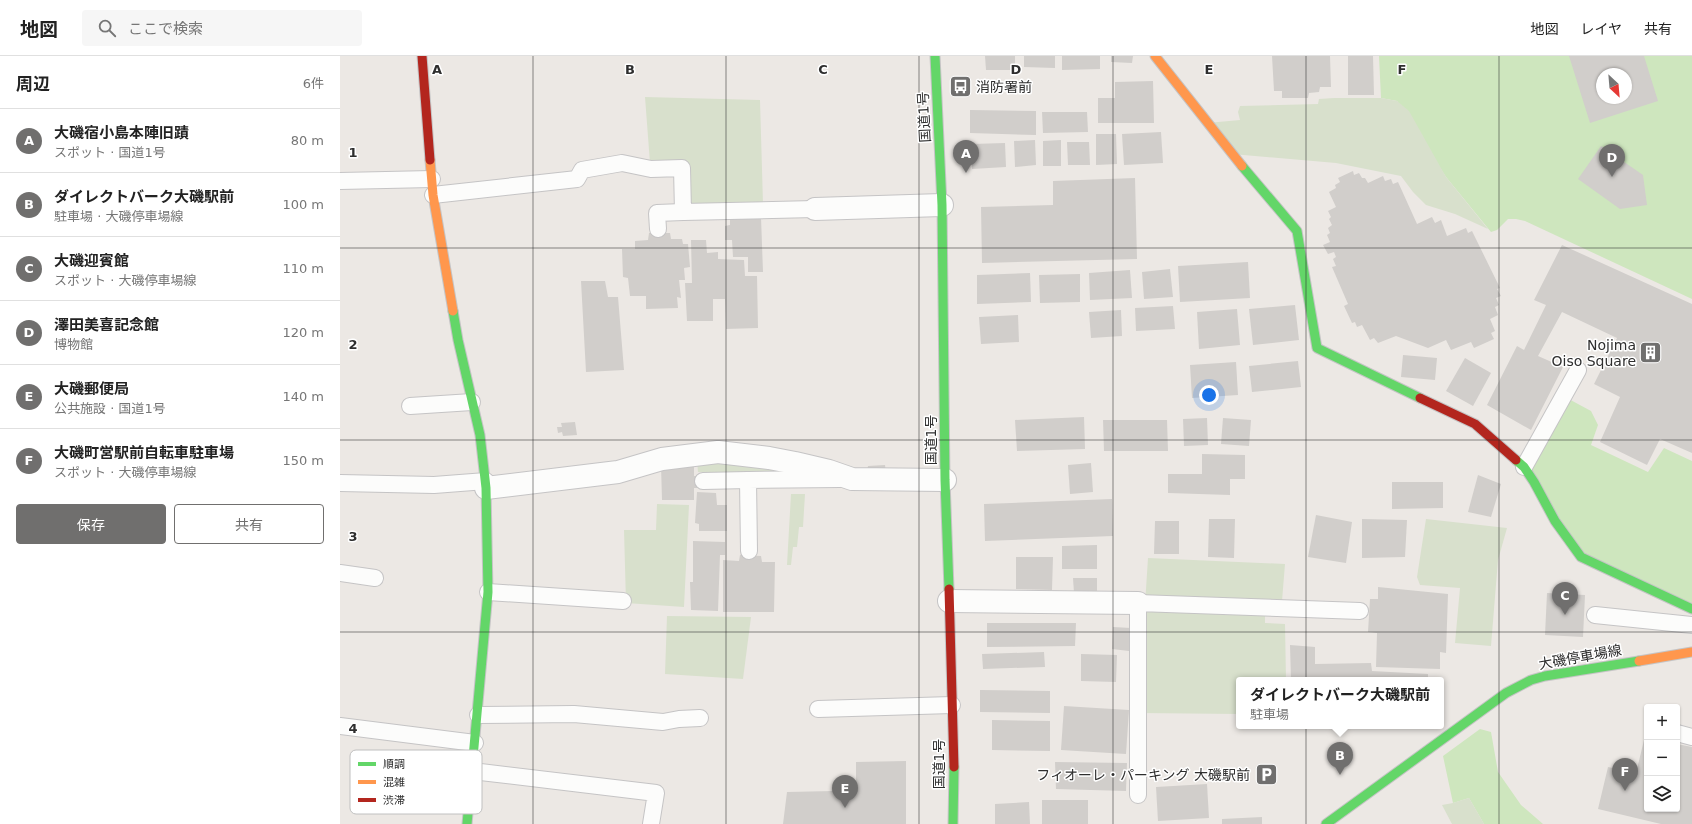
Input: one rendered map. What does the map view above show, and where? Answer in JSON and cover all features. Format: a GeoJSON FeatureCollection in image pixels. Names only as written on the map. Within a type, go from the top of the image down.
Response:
{"type":"FeatureCollection","features":[{"type":"Feature","properties":{"kind":"main road"},"geometry":{"type":"LineString","coordinates":[[422,56],[433,195],[458,340],[482,446],[486,485],[488,592],[474,750]]}},
{"type":"Feature","properties":{"kind":"main road","name":"国道1号"},"geometry":{"type":"LineString","coordinates":[[935,56],[942,205],[945,480],[954,759],[953,824]]}},
{"type":"Feature","properties":{"kind":"main road"},"geometry":{"type":"LineString","coordinates":[[1155,56],[1232,154],[1297,231],[1317,348],[1464,418],[1493,439],[1524,467],[1534,482],[1555,521],[1582,557],[1692,609]]}},
{"type":"Feature","properties":{"kind":"main road","name":"大磯停車場線"},"geometry":{"type":"LineString","coordinates":[[1326,824],[1506,693],[1531,680],[1545,676],[1692,652]]}},
{"type":"Feature","properties":{"kind":"main road"},"geometry":{"type":"LineString","coordinates":[[467,824],[468,814]]}},
{"type":"Feature","properties":{"kind":"street"},"geometry":{"type":"LineString","coordinates":[[815,209],[942,205]]}},
{"type":"Feature","properties":{"kind":"street"},"geometry":{"type":"LineString","coordinates":[[486,485],[618,472],[662,459],[718,452],[769,458],[795,463],[830,471],[852,480],[945,480]]}},
{"type":"Feature","properties":{"kind":"street"},"geometry":{"type":"LineString","coordinates":[[949,601],[1138,603]]}},
{"type":"Feature","properties":{"kind":"lane"},"geometry":{"type":"LineString","coordinates":[[433,195],[577,179],[582,170],[622,163],[651,169],[682,168],[683,212]]}},
{"type":"Feature","properties":{"kind":"lane"},"geometry":{"type":"LineString","coordinates":[[340,181],[432,179]]}},
{"type":"Feature","properties":{"kind":"lane"},"geometry":{"type":"LineString","coordinates":[[658,229],[657,213],[815,209]]}},
{"type":"Feature","properties":{"kind":"lane"},"geometry":{"type":"LineString","coordinates":[[1524,467],[1578,370]]}},
{"type":"Feature","properties":{"kind":"lane"},"geometry":{"type":"LineString","coordinates":[[410,406],[472,402]]}},
{"type":"Feature","properties":{"kind":"lane"},"geometry":{"type":"LineString","coordinates":[[748,480],[749,551]]}},
{"type":"Feature","properties":{"kind":"lane"},"geometry":{"type":"LineString","coordinates":[[703,481],[852,480]]}},
{"type":"Feature","properties":{"kind":"lane"},"geometry":{"type":"LineString","coordinates":[[340,482],[356,484],[486,485]]}},
{"type":"Feature","properties":{"kind":"lane"},"geometry":{"type":"LineString","coordinates":[[340,573],[375,578]]}},
{"type":"Feature","properties":{"kind":"lane"},"geometry":{"type":"LineString","coordinates":[[488,592],[623,601]]}},
{"type":"Feature","properties":{"kind":"lane"},"geometry":{"type":"LineString","coordinates":[[1138,795],[1138,603],[1360,611]]}},
{"type":"Feature","properties":{"kind":"lane"},"geometry":{"type":"LineString","coordinates":[[1595,615],[1692,625]]}},
{"type":"Feature","properties":{"kind":"lane"},"geometry":{"type":"LineString","coordinates":[[818,708],[952,705]]}},
{"type":"Feature","properties":{"kind":"lane"},"geometry":{"type":"LineString","coordinates":[[478,714],[574,714],[663,722],[679,719],[700,718]]}},
{"type":"Feature","properties":{"kind":"lane"},"geometry":{"type":"LineString","coordinates":[[340,726],[475,743]]}},
{"type":"Feature","properties":{"kind":"lane"},"geometry":{"type":"LineString","coordinates":[[1680,734],[1692,737]]}},
{"type":"Feature","properties":{"kind":"lane"},"geometry":{"type":"LineString","coordinates":[[482,772],[656,793],[651,824]]}},
{"type":"Feature","properties":{"kind":"green space"},"geometry":{"type":"Polygon","coordinates":[[[1379,56],[1692,56],[1692,299],[1525,221],[1508,219],[1497,230],[1491,232],[1446,177],[1397,101],[1381,98],[1379,56]]]}},
{"type":"Feature","properties":{"kind":"green space"},"geometry":{"type":"Polygon","coordinates":[[[645,97],[760,100],[763,204],[688,207],[686,164],[650,163],[645,97]]]}},
{"type":"Feature","properties":{"kind":"green space"},"geometry":{"type":"Polygon","coordinates":[[[1381,98],[1397,101],[1409,111],[1446,177],[1488,229],[1455,214],[1426,205],[1413,192],[1401,176],[1336,163],[1232,154],[1207,123],[1240,120],[1238,112],[1240,106],[1318,104],[1319,99],[1381,98]]]}},
{"type":"Feature","properties":{"kind":"green space"},"geometry":{"type":"Polygon","coordinates":[[[1565,397],[1591,411],[1598,425],[1591,445],[1648,472],[1664,448],[1692,461],[1692,609],[1581,557],[1524,467],[1565,397]]]}},
{"type":"Feature","properties":{"kind":"green space"},"geometry":{"type":"Polygon","coordinates":[[[697,460],[770,462],[794,476],[703,477],[703,472],[698,472],[697,460]]]}},
{"type":"Feature","properties":{"kind":"green space"},"geometry":{"type":"Polygon","coordinates":[[[791,494],[805,494],[803,527],[799,527],[797,547],[793,547],[791,565],[787,565],[791,494]]]}},
{"type":"Feature","properties":{"kind":"green space"},"geometry":{"type":"Polygon","coordinates":[[[657,504],[689,505],[684,607],[626,603],[624,530],[656,530],[657,504]]]}},
{"type":"Feature","properties":{"kind":"green space"},"geometry":{"type":"Polygon","coordinates":[[[1426,519],[1507,528],[1498,560],[1491,646],[1455,643],[1460,588],[1420,585],[1417,577],[1426,519]]]}},
{"type":"Feature","properties":{"kind":"green space"},"geometry":{"type":"Polygon","coordinates":[[[1148,558],[1285,564],[1282,601],[1265,609],[1265,623],[1285,624],[1286,677],[1236,677],[1236,714],[1138,713],[1148,558]]]}},
{"type":"Feature","properties":{"kind":"green space"},"geometry":{"type":"Polygon","coordinates":[[[667,616],[751,617],[743,679],[665,674],[667,616]]]}},
{"type":"Feature","properties":{"kind":"green space"},"geometry":{"type":"Polygon","coordinates":[[[1480,729],[1491,732],[1498,772],[1521,805],[1543,824],[1484,824],[1469,798],[1453,803],[1443,756],[1480,729]]]}},
{"type":"Feature","properties":{"kind":"green space"},"geometry":{"type":"Polygon","coordinates":[[[1469,798],[1484,824],[1452,824],[1442,805],[1469,798]]]}},
{"type":"Feature","properties":{"kind":"building"},"geometry":{"type":"Polygon","coordinates":[[[985,56],[1015,56],[1015,70],[986,70],[985,56]]]}},
{"type":"Feature","properties":{"kind":"building"},"geometry":{"type":"Polygon","coordinates":[[[1024,56],[1055,56],[1055,68],[1024,67],[1024,56]]]}},
{"type":"Feature","properties":{"kind":"building"},"geometry":{"type":"Polygon","coordinates":[[[1062,56],[1100,56],[1100,69],[1062,70],[1062,56]]]}},
{"type":"Feature","properties":{"kind":"building"},"geometry":{"type":"Polygon","coordinates":[[[1111,56],[1133,56],[1132,63],[1111,62],[1111,56]]]}},
{"type":"Feature","properties":{"kind":"building"},"geometry":{"type":"Polygon","coordinates":[[[1272,56],[1330,56],[1331,87],[1320,87],[1319,92],[1309,93],[1308,98],[1282,98],[1282,91],[1274,91],[1272,56]]]}},
{"type":"Feature","properties":{"kind":"building"},"geometry":{"type":"Polygon","coordinates":[[[1348,56],[1373,56],[1374,95],[1348,95],[1348,56]]]}},
{"type":"Feature","properties":{"kind":"building"},"geometry":{"type":"Polygon","coordinates":[[[1569,56],[1644,56],[1658,101],[1590,123],[1569,56]]]}},
{"type":"Feature","properties":{"kind":"building"},"geometry":{"type":"Polygon","coordinates":[[[1153,81],[1154,123],[1098,123],[1098,98],[1115,98],[1115,82],[1153,81]]]}},
{"type":"Feature","properties":{"kind":"building"},"geometry":{"type":"Polygon","coordinates":[[[970,110],[1036,111],[1036,135],[970,133],[970,110]]]}},
{"type":"Feature","properties":{"kind":"building"},"geometry":{"type":"Polygon","coordinates":[[[1042,112],[1087,112],[1088,132],[1043,133],[1042,112]]]}},
{"type":"Feature","properties":{"kind":"building"},"geometry":{"type":"Polygon","coordinates":[[[1161,132],[1163,163],[1124,165],[1122,134],[1161,132]]]}},
{"type":"Feature","properties":{"kind":"building"},"geometry":{"type":"Polygon","coordinates":[[[1096,134],[1116,134],[1117,164],[1096,165],[1096,134]]]}},
{"type":"Feature","properties":{"kind":"building"},"geometry":{"type":"Polygon","coordinates":[[[1035,140],[1036,165],[1015,167],[1014,141],[1035,140]]]}},
{"type":"Feature","properties":{"kind":"building"},"geometry":{"type":"Polygon","coordinates":[[[1061,140],[1061,166],[1043,166],[1043,141],[1061,140]]]}},
{"type":"Feature","properties":{"kind":"building"},"geometry":{"type":"Polygon","coordinates":[[[1067,142],[1089,142],[1090,165],[1068,165],[1067,142]]]}},
{"type":"Feature","properties":{"kind":"building"},"geometry":{"type":"Polygon","coordinates":[[[1005,143],[1006,167],[972,169],[972,144],[1005,143]]]}},
{"type":"Feature","properties":{"kind":"building"},"geometry":{"type":"Polygon","coordinates":[[[1601,146],[1643,175],[1647,205],[1620,209],[1578,179],[1601,146]]]}},
{"type":"Feature","properties":{"kind":"building"},"geometry":{"type":"Polygon","coordinates":[[[1353,171],[1354,175],[1359,173],[1368,183],[1383,176],[1385,181],[1391,179],[1393,184],[1398,182],[1417,224],[1432,217],[1435,223],[1441,220],[1447,236],[1466,228],[1468,233],[1472,231],[1500,288],[1497,289],[1501,296],[1496,298],[1499,305],[1495,307],[1498,315],[1490,319],[1495,331],[1491,333],[1494,339],[1474,348],[1471,342],[1451,350],[1446,340],[1428,348],[1396,336],[1378,343],[1374,338],[1370,340],[1362,325],[1357,327],[1355,322],[1352,323],[1344,306],[1348,304],[1332,267],[1336,266],[1333,259],[1336,257],[1334,252],[1328,254],[1323,245],[1330,242],[1327,235],[1330,233],[1328,228],[1332,225],[1329,219],[1331,217],[1328,211],[1336,207],[1329,192],[1336,188],[1335,185],[1340,182],[1338,178],[1353,171]]]}},
{"type":"Feature","properties":{"kind":"building"},"geometry":{"type":"Polygon","coordinates":[[[1135,178],[1137,259],[982,263],[981,207],[1053,205],[1053,181],[1135,178]]]}},
{"type":"Feature","properties":{"kind":"building"},"geometry":{"type":"Polygon","coordinates":[[[761,217],[763,272],[748,272],[748,257],[733,257],[732,240],[725,240],[725,226],[730,225],[730,218],[761,217]]]}},
{"type":"Feature","properties":{"kind":"building"},"geometry":{"type":"Polygon","coordinates":[[[649,233],[670,233],[671,239],[682,239],[683,244],[688,244],[690,267],[684,268],[685,280],[679,280],[681,298],[677,297],[678,308],[646,309],[646,296],[630,296],[628,278],[623,277],[622,249],[635,249],[635,241],[648,240],[649,233]]]}},
{"type":"Feature","properties":{"kind":"building"},"geometry":{"type":"Polygon","coordinates":[[[691,240],[706,240],[707,253],[718,252],[718,259],[744,260],[745,276],[757,276],[758,328],[726,329],[725,299],[713,299],[713,321],[687,321],[685,283],[692,283],[691,240]]]}},
{"type":"Feature","properties":{"kind":"building","name":"Nojima Oiso Square"},"geometry":{"type":"Polygon","coordinates":[[[1562,245],[1692,304],[1692,453],[1660,439],[1647,465],[1600,442],[1620,397],[1594,384],[1617,338],[1562,312],[1538,356],[1563,367],[1531,430],[1487,405],[1517,346],[1524,350],[1546,305],[1534,300],[1562,245]]]}},
{"type":"Feature","properties":{"kind":"building"},"geometry":{"type":"Polygon","coordinates":[[[1248,262],[1250,298],[1180,302],[1178,266],[1248,262]]]}},
{"type":"Feature","properties":{"kind":"building"},"geometry":{"type":"Polygon","coordinates":[[[1170,269],[1173,297],[1144,299],[1142,272],[1170,269]]]}},
{"type":"Feature","properties":{"kind":"building"},"geometry":{"type":"Polygon","coordinates":[[[1130,270],[1132,298],[1090,300],[1089,273],[1130,270]]]}},
{"type":"Feature","properties":{"kind":"building"},"geometry":{"type":"Polygon","coordinates":[[[1030,273],[1031,302],[977,304],[977,275],[1030,273]]]}},
{"type":"Feature","properties":{"kind":"building"},"geometry":{"type":"Polygon","coordinates":[[[1080,274],[1080,302],[1040,303],[1039,275],[1080,274]]]}},
{"type":"Feature","properties":{"kind":"building"},"geometry":{"type":"Polygon","coordinates":[[[581,281],[605,281],[608,297],[618,297],[624,370],[586,372],[581,281]]]}},
{"type":"Feature","properties":{"kind":"building"},"geometry":{"type":"Polygon","coordinates":[[[1295,305],[1299,340],[1253,345],[1249,309],[1295,305]]]}},
{"type":"Feature","properties":{"kind":"building"},"geometry":{"type":"Polygon","coordinates":[[[1173,306],[1175,329],[1136,331],[1135,308],[1173,306]]]}},
{"type":"Feature","properties":{"kind":"building"},"geometry":{"type":"Polygon","coordinates":[[[1237,309],[1240,345],[1199,349],[1197,312],[1237,309]]]}},
{"type":"Feature","properties":{"kind":"building"},"geometry":{"type":"Polygon","coordinates":[[[1121,310],[1122,336],[1091,338],[1089,312],[1121,310]]]}},
{"type":"Feature","properties":{"kind":"building"},"geometry":{"type":"Polygon","coordinates":[[[1018,315],[1019,342],[981,344],[979,317],[1018,315]]]}},
{"type":"Feature","properties":{"kind":"building"},"geometry":{"type":"Polygon","coordinates":[[[1403,355],[1437,358],[1435,380],[1401,377],[1403,355]]]}},
{"type":"Feature","properties":{"kind":"building"},"geometry":{"type":"Polygon","coordinates":[[[1465,358],[1491,373],[1473,406],[1446,391],[1465,358]]]}},
{"type":"Feature","properties":{"kind":"building"},"geometry":{"type":"Polygon","coordinates":[[[1298,361],[1301,387],[1252,392],[1249,366],[1298,361]]]}},
{"type":"Feature","properties":{"kind":"building"},"geometry":{"type":"Polygon","coordinates":[[[1236,362],[1238,395],[1192,398],[1190,365],[1236,362]]]}},
{"type":"Feature","properties":{"kind":"building"},"geometry":{"type":"Polygon","coordinates":[[[1084,417],[1085,449],[1017,451],[1015,420],[1084,417]]]}},
{"type":"Feature","properties":{"kind":"building"},"geometry":{"type":"Polygon","coordinates":[[[1207,418],[1208,445],[1184,446],[1183,419],[1207,418]]]}},
{"type":"Feature","properties":{"kind":"building"},"geometry":{"type":"Polygon","coordinates":[[[1223,418],[1251,420],[1249,446],[1221,444],[1223,418]]]}},
{"type":"Feature","properties":{"kind":"building"},"geometry":{"type":"Polygon","coordinates":[[[1103,420],[1167,420],[1168,451],[1104,451],[1103,420]]]}},
{"type":"Feature","properties":{"kind":"building"},"geometry":{"type":"Polygon","coordinates":[[[575,422],[577,435],[563,436],[562,432],[558,433],[557,427],[562,427],[561,423],[575,422]]]}},
{"type":"Feature","properties":{"kind":"building"},"geometry":{"type":"Polygon","coordinates":[[[1202,454],[1245,455],[1245,479],[1230,479],[1230,495],[1168,493],[1168,474],[1202,474],[1202,454]]]}},
{"type":"Feature","properties":{"kind":"building"},"geometry":{"type":"Polygon","coordinates":[[[1091,463],[1093,492],[1070,494],[1068,465],[1091,463]]]}},
{"type":"Feature","properties":{"kind":"building"},"geometry":{"type":"Polygon","coordinates":[[[694,464],[694,476],[698,476],[697,488],[694,488],[694,500],[662,500],[661,465],[694,464]]]}},
{"type":"Feature","properties":{"kind":"building"},"geometry":{"type":"Polygon","coordinates":[[[885,465],[886,474],[867,472],[868,466],[885,465]]]}},
{"type":"Feature","properties":{"kind":"building"},"geometry":{"type":"Polygon","coordinates":[[[1478,475],[1501,484],[1491,517],[1468,512],[1478,475]]]}},
{"type":"Feature","properties":{"kind":"building"},"geometry":{"type":"Polygon","coordinates":[[[1392,482],[1443,482],[1443,508],[1392,509],[1392,482]]]}},
{"type":"Feature","properties":{"kind":"building"},"geometry":{"type":"Polygon","coordinates":[[[697,492],[716,493],[717,505],[727,505],[727,531],[699,531],[699,524],[695,523],[697,492]]]}},
{"type":"Feature","properties":{"kind":"building"},"geometry":{"type":"Polygon","coordinates":[[[1112,499],[1113,536],[985,541],[984,504],[1112,499]]]}},
{"type":"Feature","properties":{"kind":"building"},"geometry":{"type":"Polygon","coordinates":[[[1316,515],[1352,522],[1346,563],[1308,557],[1316,515]]]}},
{"type":"Feature","properties":{"kind":"building"},"geometry":{"type":"Polygon","coordinates":[[[1209,519],[1235,519],[1234,558],[1208,557],[1209,519]]]}},
{"type":"Feature","properties":{"kind":"building"},"geometry":{"type":"Polygon","coordinates":[[[1362,519],[1407,520],[1405,557],[1362,558],[1362,519]]]}},
{"type":"Feature","properties":{"kind":"building"},"geometry":{"type":"Polygon","coordinates":[[[1155,521],[1179,521],[1179,554],[1154,554],[1155,521]]]}},
{"type":"Feature","properties":{"kind":"building"},"geometry":{"type":"Polygon","coordinates":[[[693,541],[725,542],[725,555],[720,555],[718,611],[691,610],[690,582],[693,582],[693,541]]]}},
{"type":"Feature","properties":{"kind":"building"},"geometry":{"type":"Polygon","coordinates":[[[1097,545],[1097,569],[1062,569],[1062,546],[1097,545]]]}},
{"type":"Feature","properties":{"kind":"building"},"geometry":{"type":"Polygon","coordinates":[[[740,555],[761,556],[762,562],[775,562],[774,612],[723,612],[723,560],[739,561],[740,555]]]}},
{"type":"Feature","properties":{"kind":"building"},"geometry":{"type":"Polygon","coordinates":[[[1016,557],[1053,557],[1052,590],[1016,589],[1016,557]]]}},
{"type":"Feature","properties":{"kind":"building"},"geometry":{"type":"Polygon","coordinates":[[[1073,578],[1097,578],[1097,593],[1074,593],[1073,578]]]}},
{"type":"Feature","properties":{"kind":"building"},"geometry":{"type":"Polygon","coordinates":[[[1378,587],[1448,594],[1446,653],[1440,652],[1440,669],[1376,667],[1377,633],[1368,632],[1370,599],[1378,599],[1378,587]]]}},
{"type":"Feature","properties":{"kind":"building"},"geometry":{"type":"Polygon","coordinates":[[[1547,593],[1585,595],[1583,637],[1545,635],[1547,593]]]}},
{"type":"Feature","properties":{"kind":"building"},"geometry":{"type":"Polygon","coordinates":[[[987,623],[1076,623],[1075,646],[987,647],[987,623]]]}},
{"type":"Feature","properties":{"kind":"building"},"geometry":{"type":"Polygon","coordinates":[[[1113,627],[1131,628],[1129,651],[1112,649],[1113,627]]]}},
{"type":"Feature","properties":{"kind":"building"},"geometry":{"type":"Polygon","coordinates":[[[1290,645],[1315,647],[1315,664],[1371,663],[1372,671],[1428,674],[1428,677],[1291,677],[1290,645]]]}},
{"type":"Feature","properties":{"kind":"building"},"geometry":{"type":"Polygon","coordinates":[[[1044,652],[1045,667],[983,669],[982,654],[1044,652]]]}},
{"type":"Feature","properties":{"kind":"building"},"geometry":{"type":"Polygon","coordinates":[[[1081,654],[1117,655],[1116,682],[1081,681],[1081,654]]]}},
{"type":"Feature","properties":{"kind":"building"},"geometry":{"type":"Polygon","coordinates":[[[980,690],[1050,691],[1050,713],[980,712],[980,690]]]}},
{"type":"Feature","properties":{"kind":"building"},"geometry":{"type":"Polygon","coordinates":[[[1064,706],[1129,710],[1126,754],[1061,750],[1064,706]]]}},
{"type":"Feature","properties":{"kind":"building"},"geometry":{"type":"Polygon","coordinates":[[[992,720],[1050,721],[1050,751],[992,750],[992,720]]]}},
{"type":"Feature","properties":{"kind":"building"},"geometry":{"type":"Polygon","coordinates":[[[1644,740],[1644,812],[1680,812],[1680,745],[1692,747],[1692,824],[1661,824],[1598,809],[1608,767],[1636,773],[1644,740]]]}},
{"type":"Feature","properties":{"kind":"building"},"geometry":{"type":"Polygon","coordinates":[[[906,761],[906,824],[783,824],[787,792],[833,791],[834,782],[856,782],[856,762],[906,761]]]}},
{"type":"Feature","properties":{"kind":"building"},"geometry":{"type":"Polygon","coordinates":[[[1055,762],[1127,763],[1126,791],[1056,789],[1055,762]]]}},
{"type":"Feature","properties":{"kind":"building"},"geometry":{"type":"Polygon","coordinates":[[[1207,784],[1209,818],[1158,821],[1156,787],[1207,784]]]}},
{"type":"Feature","properties":{"kind":"building"},"geometry":{"type":"Polygon","coordinates":[[[1042,800],[1088,800],[1088,824],[1042,824],[1042,800]]]}},
{"type":"Feature","properties":{"kind":"building"},"geometry":{"type":"Polygon","coordinates":[[[1029,802],[1030,824],[995,824],[995,804],[1029,802]]]}},
{"type":"Feature","properties":{"kind":"building"},"geometry":{"type":"Polygon","coordinates":[[[1262,817],[1262,824],[1222,824],[1222,819],[1262,817]]]}},
{"type":"Feature","properties":{"kind":"traffic: fast"},"geometry":{"type":"LineString","coordinates":[[935,56],[942,205],[945,480],[949,589]]}},
{"type":"Feature","properties":{"kind":"traffic: fast"},"geometry":{"type":"LineString","coordinates":[[1242,166],[1297,231],[1317,348],[1420,398]]}},
{"type":"Feature","properties":{"kind":"traffic: fast"},"geometry":{"type":"LineString","coordinates":[[453,311],[458,340],[480,435],[486,488],[488,592],[474,750]]}},
{"type":"Feature","properties":{"kind":"traffic: fast"},"geometry":{"type":"LineString","coordinates":[[1516,460],[1524,467],[1534,482],[1555,521],[1581,557],[1692,609]]}},
{"type":"Feature","properties":{"kind":"traffic: fast"},"geometry":{"type":"LineString","coordinates":[[1326,824],[1506,693],[1531,680],[1545,676],[1639,661]]}},
{"type":"Feature","properties":{"kind":"traffic: fast"},"geometry":{"type":"LineString","coordinates":[[953,824],[954,767]]}},
{"type":"Feature","properties":{"kind":"traffic: fast"},"geometry":{"type":"LineString","coordinates":[[467,824],[468,814]]}},
{"type":"Feature","properties":{"kind":"traffic: slow"},"geometry":{"type":"LineString","coordinates":[[1155,56],[1242,166]]}},
{"type":"Feature","properties":{"kind":"traffic: slow"},"geometry":{"type":"LineString","coordinates":[[430,160],[433,195],[453,311]]}},
{"type":"Feature","properties":{"kind":"traffic: slow"},"geometry":{"type":"LineString","coordinates":[[1639,661],[1692,652]]}},
{"type":"Feature","properties":{"kind":"traffic: jam"},"geometry":{"type":"LineString","coordinates":[[422,56],[430,160]]}},
{"type":"Feature","properties":{"kind":"traffic: jam"},"geometry":{"type":"LineString","coordinates":[[1420,398],[1475,424],[1516,460]]}},
{"type":"Feature","properties":{"kind":"traffic: jam"},"geometry":{"type":"LineString","coordinates":[[949,589],[954,767]]}},
{"type":"Feature","properties":{"kind":"place","name":"消防署前"},"geometry":{"type":"Point","coordinates":[960,87]}},
{"type":"Feature","properties":{"kind":"place","name":"大磯宿小島本陣旧蹟"},"geometry":{"type":"Point","coordinates":[966,173]}},
{"type":"Feature","properties":{"kind":"place","name":"澤田美喜記念館"},"geometry":{"type":"Point","coordinates":[1612,177]}},
{"type":"Feature","properties":{"kind":"place","name":"Nojima Oiso Square"},"geometry":{"type":"Point","coordinates":[1651,353]}},
{"type":"Feature","properties":{"kind":"place","name":"大磯迎賓館"},"geometry":{"type":"Point","coordinates":[1565,615]}},
{"type":"Feature","properties":{"kind":"place","name":"フィオーレ・パーキング 大磯駅前"},"geometry":{"type":"Point","coordinates":[1266,775]}},
{"type":"Feature","properties":{"kind":"place","name":"ダイレクトバーク大磯駅前"},"geometry":{"type":"Point","coordinates":[1340,775]}},
{"type":"Feature","properties":{"kind":"place","name":"大磯町営駅前自転車駐車場"},"geometry":{"type":"Point","coordinates":[1625,791]}},
{"type":"Feature","properties":{"kind":"place","name":"大磯郵便局"},"geometry":{"type":"Point","coordinates":[845,808]}}]}
